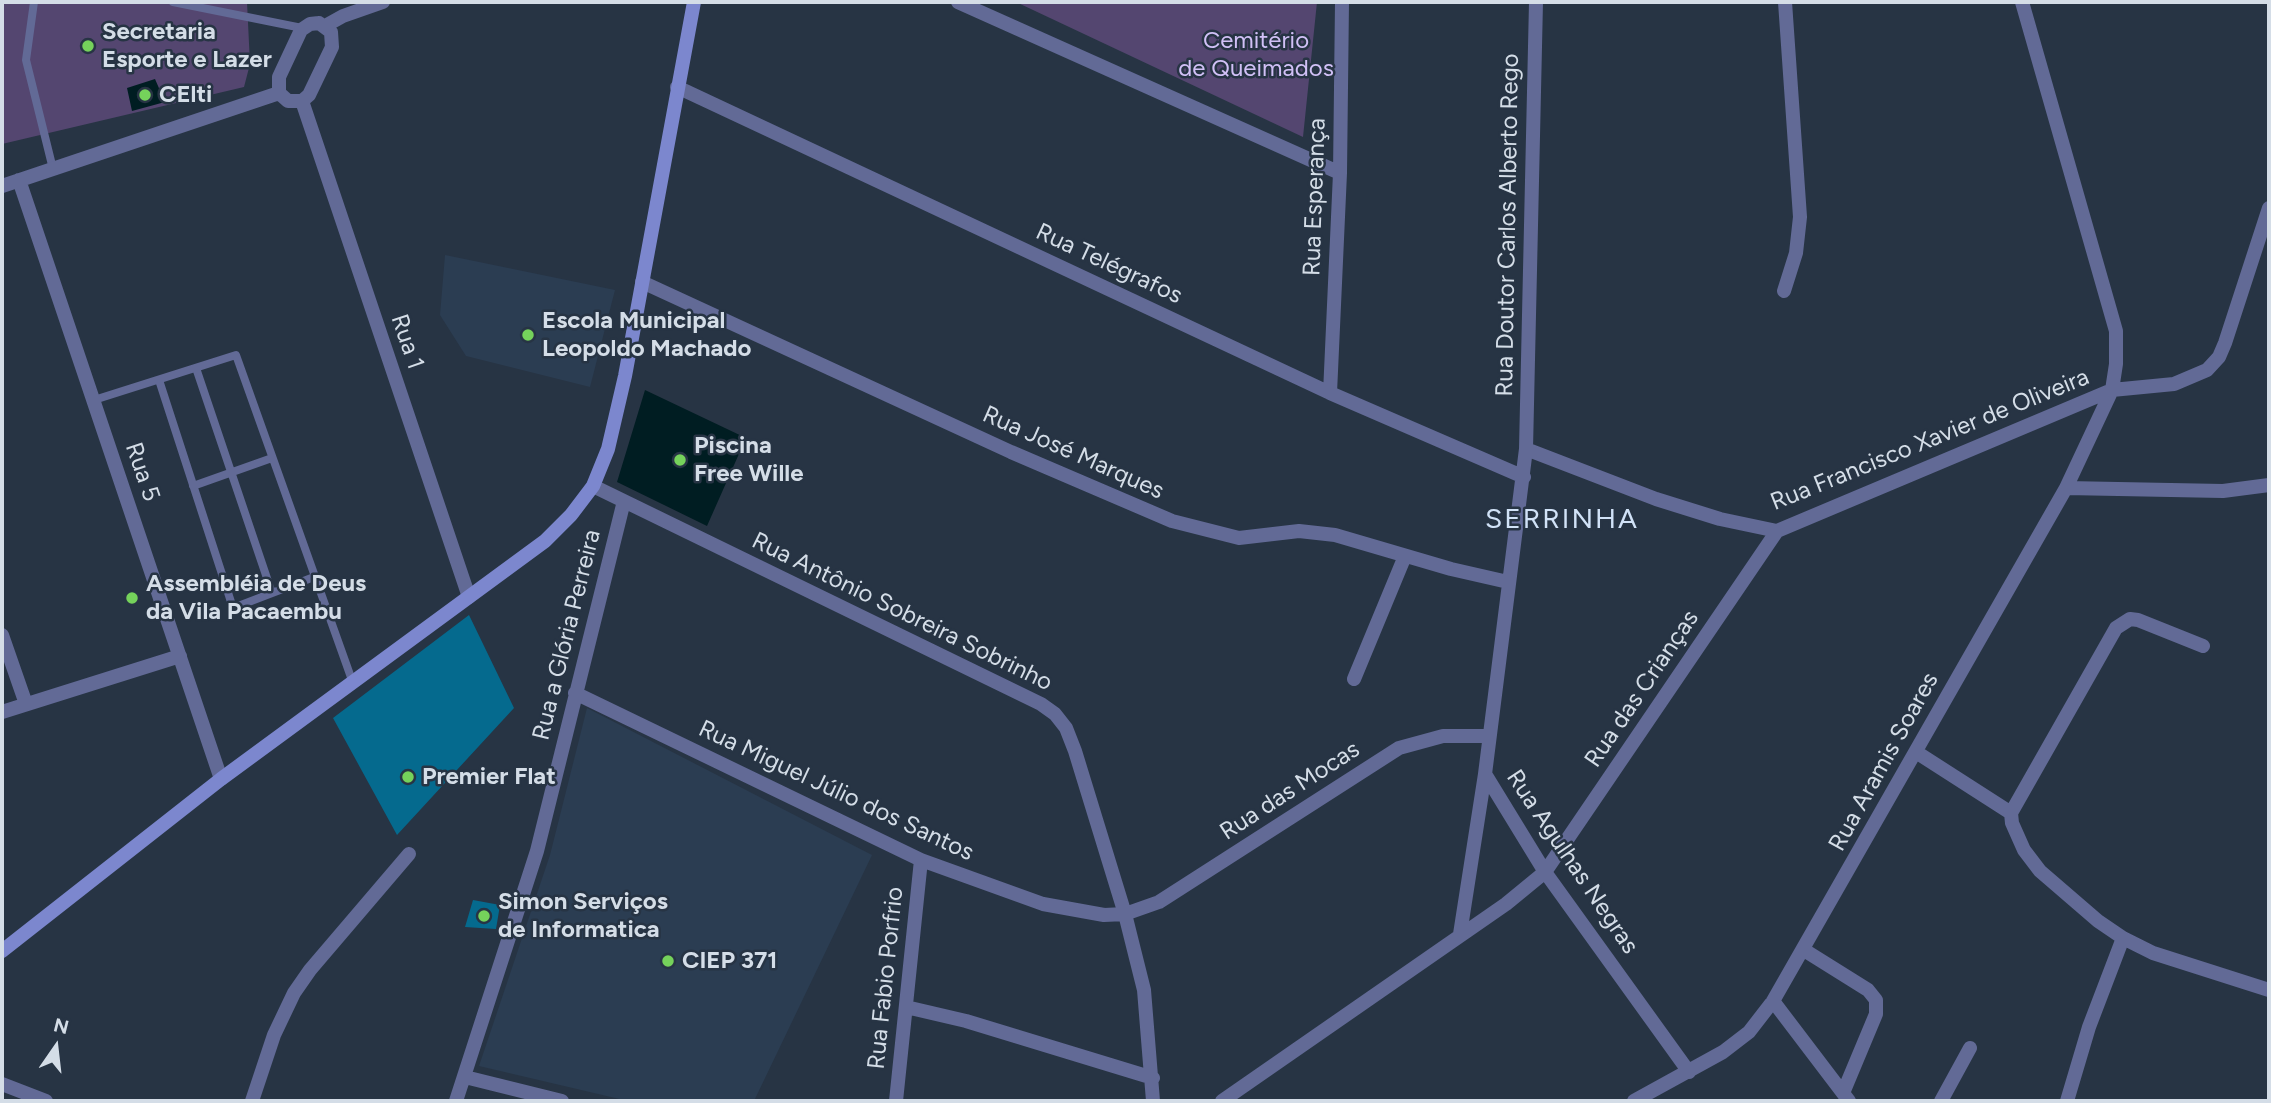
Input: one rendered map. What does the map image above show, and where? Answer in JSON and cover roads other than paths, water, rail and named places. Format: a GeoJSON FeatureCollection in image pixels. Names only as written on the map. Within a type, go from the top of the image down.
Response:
{"type":"FeatureCollection","features":[{"type":"Feature","properties":{"kind":"main road"},"geometry":{"type":"LineString","coordinates":[[2,951],[221,779],[545,541],[571,515],[593,486],[608,449],[625,376],[694,2]]}},
{"type":"Feature","properties":{"kind":"street"},"geometry":{"type":"LineString","coordinates":[[325,26],[332,35],[332,47],[311,93],[302,101],[291,102],[279,93],[278,80],[302,28],[310,23],[325,26],[383,2]]}},
{"type":"Feature","properties":{"kind":"street"},"geometry":{"type":"LineString","coordinates":[[958,2],[1340,173]]}},
{"type":"Feature","properties":{"kind":"street","name":"Rua Esperança"},"geometry":{"type":"LineString","coordinates":[[1330,393],[1340,173],[1342,2]]}},
{"type":"Feature","properties":{"kind":"street","name":"Rua Doutor Carlos Alberto Rego"},"geometry":{"type":"LineString","coordinates":[[1526,449],[1536,2]]}},
{"type":"Feature","properties":{"kind":"street"},"geometry":{"type":"LineString","coordinates":[[1784,291],[1796,253],[1800,217],[1785,2]]}},
{"type":"Feature","properties":{"kind":"street","name":"Rua Aramis Soares"},"geometry":{"type":"LineString","coordinates":[[1634,1101],[1689,1072],[1749,1032],[1773,1001],[2066,488],[2112,390],[2116,364],[2116,331],[2022,2]]}},
{"type":"Feature","properties":{"kind":"street","name":"Rua Telégrafos"},"geometry":{"type":"LineString","coordinates":[[677,87],[1330,393],[1524,477]]}},
{"type":"Feature","properties":{"kind":"street"},"geometry":{"type":"LineString","coordinates":[[2,186],[279,93]]}},
{"type":"Feature","properties":{"kind":"street","name":"Rua 1"},"geometry":{"type":"LineString","coordinates":[[302,101],[469,597]]}},
{"type":"Feature","properties":{"kind":"street","name":"Rua 5"},"geometry":{"type":"LineString","coordinates":[[19,180],[221,779]]}},
{"type":"Feature","properties":{"kind":"street","name":"Rua Francisco Xavier de Oliveira"},"geometry":{"type":"LineString","coordinates":[[1526,449],[1656,499],[1720,519],[1777,531],[2112,390],[2183,382],[2213,364],[2231,328],[2269,208]]}},
{"type":"Feature","properties":{"kind":"street","name":"Rua José Marques"},"geometry":{"type":"LineString","coordinates":[[642,282],[1011,452],[1172,521],[1239,538],[1315,532],[1508,582]]}},
{"type":"Feature","properties":{"kind":"street","name":"Rua Agulhas Negras"},"geometry":{"type":"LineString","coordinates":[[1526,449],[1485,774],[1545,872],[1689,1072]]}},
{"type":"Feature","properties":{"kind":"street"},"geometry":{"type":"LineString","coordinates":[[2066,488],[2223,491],[2269,485]]}},
{"type":"Feature","properties":{"kind":"street","name":"Rua Antônio Sobreira Sobrinho"},"geometry":{"type":"LineString","coordinates":[[593,486],[1041,704],[1055,714],[1066,727],[1075,751],[1125,914],[1144,990],[1153,1101]]}},
{"type":"Feature","properties":{"kind":"street","name":"Rua a Glória Perreira"},"geometry":{"type":"LineString","coordinates":[[456,1101],[537,851],[624,500]]}},
{"type":"Feature","properties":{"kind":"street","name":"Rua das Crianças"},"geometry":{"type":"LineString","coordinates":[[1460,934],[1506,904],[1545,872],[1777,531]]}},
{"type":"Feature","properties":{"kind":"street"},"geometry":{"type":"LineString","coordinates":[[1354,680],[1405,556]]}},
{"type":"Feature","properties":{"kind":"street"},"geometry":{"type":"LineString","coordinates":[[2203,646],[2138,620],[2130,620],[2116,628],[2011,813],[2016,836],[2040,871],[2098,921],[2123,938],[2153,953],[2269,990]]}},
{"type":"Feature","properties":{"kind":"street"},"geometry":{"type":"LineString","coordinates":[[2,635],[26,704]]}},
{"type":"Feature","properties":{"kind":"street"},"geometry":{"type":"LineString","coordinates":[[2,712],[180,656]]}},
{"type":"Feature","properties":{"kind":"street","name":"Rua Miguel Júlio dos Santos"},"geometry":{"type":"LineString","coordinates":[[575,693],[921,860],[1043,904],[1077,913],[1125,914]]}},
{"type":"Feature","properties":{"kind":"street","name":"Rua das Mocas"},"geometry":{"type":"LineString","coordinates":[[1125,914],[1159,902],[1190,884],[1399,748],[1443,736],[1489,736]]}},
{"type":"Feature","properties":{"kind":"street"},"geometry":{"type":"LineString","coordinates":[[1916,752],[2011,813]]}},
{"type":"Feature","properties":{"kind":"street"},"geometry":{"type":"LineString","coordinates":[[1222,1101],[1460,934],[1485,774]]}},
{"type":"Feature","properties":{"kind":"street"},"geometry":{"type":"LineString","coordinates":[[252,1101],[274,1035],[294,993],[310,970],[409,854]]}},
{"type":"Feature","properties":{"kind":"street","name":"Rua Fabio Porfrio"},"geometry":{"type":"LineString","coordinates":[[896,1101],[921,860]]}},
{"type":"Feature","properties":{"kind":"street"},"geometry":{"type":"LineString","coordinates":[[2067,1101],[2089,1027],[2123,938]]}},
{"type":"Feature","properties":{"kind":"street"},"geometry":{"type":"LineString","coordinates":[[1804,950],[1868,990],[1876,1000],[1876,1014],[1846,1097]]}},
{"type":"Feature","properties":{"kind":"street"},"geometry":{"type":"LineString","coordinates":[[1773,1001],[1846,1097]]}},
{"type":"Feature","properties":{"kind":"street"},"geometry":{"type":"LineString","coordinates":[[906,1007],[967,1021],[1153,1078]]}},
{"type":"Feature","properties":{"kind":"street"},"geometry":{"type":"LineString","coordinates":[[1941,1101],[1970,1048]]}},
{"type":"Feature","properties":{"kind":"street"},"geometry":{"type":"LineString","coordinates":[[465,1077],[562,1101]]}},
{"type":"Feature","properties":{"kind":"street"},"geometry":{"type":"LineString","coordinates":[[2,1084],[46,1101]]}},
{"type":"Feature","properties":{"kind":"lane"},"geometry":{"type":"LineString","coordinates":[[34,2],[26,60],[52,169]]}},
{"type":"Feature","properties":{"kind":"lane"},"geometry":{"type":"LineString","coordinates":[[173,2],[302,28]]}},
{"type":"Feature","properties":{"kind":"lane"},"geometry":{"type":"LineString","coordinates":[[94,400],[236,355],[353,683]]}},
{"type":"Feature","properties":{"kind":"lane"},"geometry":{"type":"LineString","coordinates":[[197,368],[272,593]]}},
{"type":"Feature","properties":{"kind":"lane"},"geometry":{"type":"LineString","coordinates":[[159,380],[233,608],[314,577]]}},
{"type":"Feature","properties":{"kind":"lane"},"geometry":{"type":"LineString","coordinates":[[193,486],[272,458]]}},
{"type":"Feature","properties":{"kind":"place","name":"Secretaria Esporte e Lazer"},"geometry":{"type":"Point","coordinates":[88,46]}},
{"type":"Feature","properties":{"kind":"place","name":"CElti"},"geometry":{"type":"Point","coordinates":[145,95]}},
{"type":"Feature","properties":{"kind":"place","name":"Escola Municipal Leopoldo Machado"},"geometry":{"type":"Point","coordinates":[528,335]}},
{"type":"Feature","properties":{"kind":"place","name":"Piscina Free Wille"},"geometry":{"type":"Point","coordinates":[680,460]}},
{"type":"Feature","properties":{"kind":"place","name":"Assembléia de Deus da Vila Pacaembu"},"geometry":{"type":"Point","coordinates":[132,598]}},
{"type":"Feature","properties":{"kind":"place","name":"Premier Flat"},"geometry":{"type":"Point","coordinates":[408,777]}},
{"type":"Feature","properties":{"kind":"place","name":"Simon Serviços de Informatica"},"geometry":{"type":"Point","coordinates":[484,916]}},
{"type":"Feature","properties":{"kind":"place","name":"CIEP 371"},"geometry":{"type":"Point","coordinates":[668,961]}},
{"type":"Feature","properties":{"kind":"district","name":"SERRINHA"},"geometry":{"type":"Point","coordinates":[1562,520]}},
{"type":"Feature","properties":{"kind":"park label","name":"Cemitério de Queimados"},"geometry":{"type":"Point","coordinates":[1256,55]}}]}
